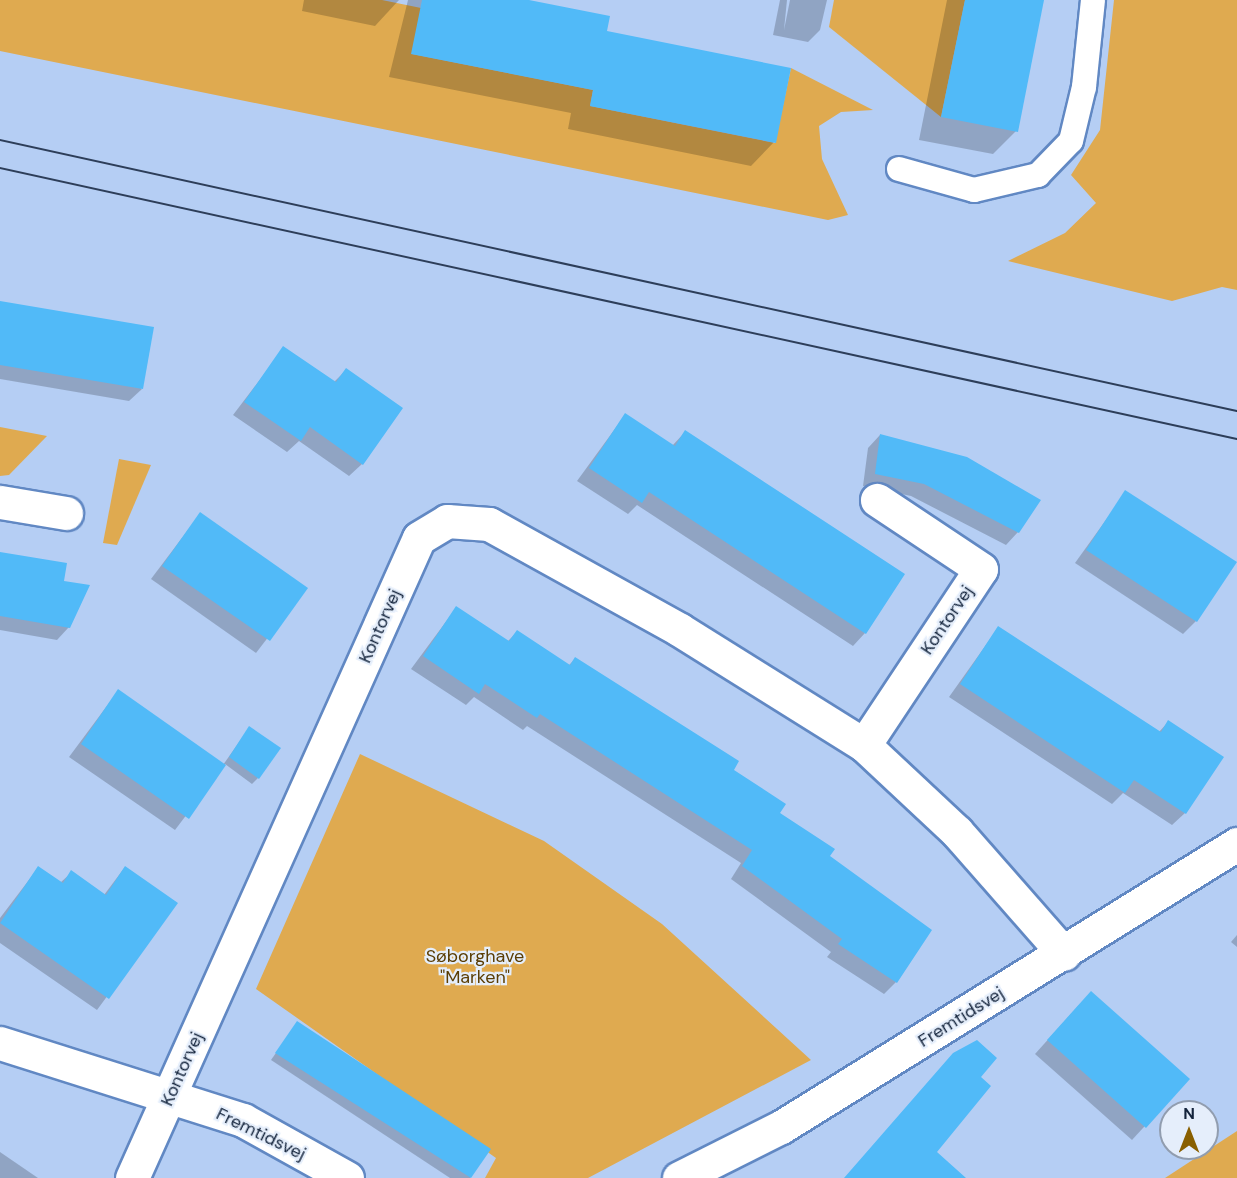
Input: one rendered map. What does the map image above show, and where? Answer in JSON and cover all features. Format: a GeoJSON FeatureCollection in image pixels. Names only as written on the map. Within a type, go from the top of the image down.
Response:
{"type":"FeatureCollection","features":[{"type":"Feature","properties":{"kind":"street","name":"Kontorvej"},"geometry":{"type":"LineString","coordinates":[[864,745],[981,569],[877,500]]}},
{"type":"Feature","properties":{"kind":"street"},"geometry":{"type":"LineString","coordinates":[[0,502],[66,513]]}},
{"type":"Feature","properties":{"kind":"street","name":"Kontorvej"},"geometry":{"type":"LineString","coordinates":[[132,1178],[419,538],[447,521],[489,524],[680,630],[864,745],[957,832],[1064,954]]}},
{"type":"Feature","properties":{"kind":"street","name":"Fremtidsvej"},"geometry":{"type":"LineString","coordinates":[[679,1178],[781,1127],[1064,954],[1237,844]]}},
{"type":"Feature","properties":{"kind":"street","name":"Fremtidsvej"},"geometry":{"type":"LineString","coordinates":[[0,1043],[243,1120],[347,1178]]}},
{"type":"Feature","properties":{"kind":"lane"},"geometry":{"type":"LineString","coordinates":[[899,169],[974,190],[1038,175],[1071,141],[1084,87],[1093,0]]}},
{"type":"Feature","properties":{"kind":"green space"},"geometry":{"type":"Polygon","coordinates":[[[0,0],[382,0],[421,8],[412,54],[593,90],[590,106],[775,143],[791,68],[873,110],[841,112],[819,126],[822,159],[848,215],[828,220],[0,51],[0,0]]]}},
{"type":"Feature","properties":{"kind":"green space"},"geometry":{"type":"Polygon","coordinates":[[[834,0],[965,0],[941,117],[829,27],[834,0]]]}},
{"type":"Feature","properties":{"kind":"green space"},"geometry":{"type":"Polygon","coordinates":[[[1114,0],[1237,0],[1237,290],[1222,287],[1172,301],[1008,261],[1065,233],[1096,203],[1071,175],[1100,130],[1114,0]]]}},
{"type":"Feature","properties":{"kind":"green space"},"geometry":{"type":"Polygon","coordinates":[[[0,427],[47,436],[9,475],[0,476],[0,427]]]}},
{"type":"Feature","properties":{"kind":"green space"},"geometry":{"type":"Polygon","coordinates":[[[119,459],[151,465],[117,545],[103,543],[119,459]]]}},
{"type":"Feature","properties":{"kind":"green space","name":"Søborghave \"Marken\""},"geometry":{"type":"Polygon","coordinates":[[[360,754],[544,841],[662,924],[811,1060],[588,1178],[485,1178],[496,1158],[256,989],[360,754]]]}},
{"type":"Feature","properties":{"kind":"green space"},"geometry":{"type":"Polygon","coordinates":[[[1237,1131],[1237,1178],[1165,1178],[1193,1160],[1219,1160],[1219,1143],[1237,1131]]]}},
{"type":"Feature","properties":{"kind":"building"},"geometry":{"type":"Polygon","coordinates":[[[422,0],[529,0],[610,16],[607,31],[791,68],[776,143],[590,106],[593,90],[411,54],[422,0]]]}},
{"type":"Feature","properties":{"kind":"building"},"geometry":{"type":"Polygon","coordinates":[[[965,0],[1044,0],[1018,132],[941,117],[965,0]]]}},
{"type":"Feature","properties":{"kind":"building"},"geometry":{"type":"Polygon","coordinates":[[[0,301],[154,327],[143,389],[0,365],[0,301]]]}},
{"type":"Feature","properties":{"kind":"building"},"geometry":{"type":"Polygon","coordinates":[[[283,346],[336,382],[346,368],[403,408],[363,465],[310,427],[301,441],[244,402],[283,346]]]}},
{"type":"Feature","properties":{"kind":"building"},"geometry":{"type":"Polygon","coordinates":[[[625,413],[675,446],[685,430],[905,574],[866,634],[649,492],[642,503],[589,468],[625,413]]]}},
{"type":"Feature","properties":{"kind":"building"},"geometry":{"type":"Polygon","coordinates":[[[880,434],[967,457],[1041,500],[1019,533],[924,484],[875,474],[880,434]]]}},
{"type":"Feature","properties":{"kind":"building"},"geometry":{"type":"Polygon","coordinates":[[[1125,490],[1237,562],[1197,622],[1086,550],[1125,490]]]}},
{"type":"Feature","properties":{"kind":"building"},"geometry":{"type":"Polygon","coordinates":[[[200,512],[308,588],[270,641],[162,566],[200,512]]]}},
{"type":"Feature","properties":{"kind":"building"},"geometry":{"type":"Polygon","coordinates":[[[0,552],[67,563],[64,581],[90,585],[70,628],[0,616],[0,552]]]}},
{"type":"Feature","properties":{"kind":"building"},"geometry":{"type":"Polygon","coordinates":[[[456,606],[509,641],[517,630],[570,665],[575,657],[739,761],[734,770],[786,804],[780,813],[835,849],[830,856],[932,930],[897,983],[838,944],[842,939],[742,866],[752,850],[540,714],[537,718],[485,684],[479,694],[423,656],[456,606]]]}},
{"type":"Feature","properties":{"kind":"building"},"geometry":{"type":"Polygon","coordinates":[[[998,626],[1161,732],[1168,720],[1224,757],[1186,814],[1134,780],[1125,793],[960,684],[998,626]]]}},
{"type":"Feature","properties":{"kind":"building"},"geometry":{"type":"Polygon","coordinates":[[[118,689],[226,765],[189,819],[81,744],[118,689]]]}},
{"type":"Feature","properties":{"kind":"building"},"geometry":{"type":"Polygon","coordinates":[[[249,726],[281,748],[259,779],[229,757],[249,726]]]}},
{"type":"Feature","properties":{"kind":"building"},"geometry":{"type":"Polygon","coordinates":[[[38,866],[63,883],[71,870],[106,895],[125,866],[178,903],[109,999],[0,923],[38,866]]]}},
{"type":"Feature","properties":{"kind":"building"},"geometry":{"type":"Polygon","coordinates":[[[1091,991],[1190,1079],[1171,1100],[1159,1100],[1159,1114],[1146,1128],[1047,1040],[1091,991]]]}},
{"type":"Feature","properties":{"kind":"building"},"geometry":{"type":"Polygon","coordinates":[[[297,1021],[491,1149],[471,1178],[275,1053],[297,1021]]]}},
{"type":"Feature","properties":{"kind":"building"},"geometry":{"type":"Polygon","coordinates":[[[977,1040],[997,1058],[981,1077],[991,1086],[937,1152],[966,1178],[844,1178],[953,1053],[977,1040]]]}},
{"type":"Feature","properties":{"kind":"tram line"},"geometry":{"type":"LineString","coordinates":[[0,140],[1237,411]]}},
{"type":"Feature","properties":{"kind":"tram line"},"geometry":{"type":"LineString","coordinates":[[0,168],[1237,439]]}}]}
